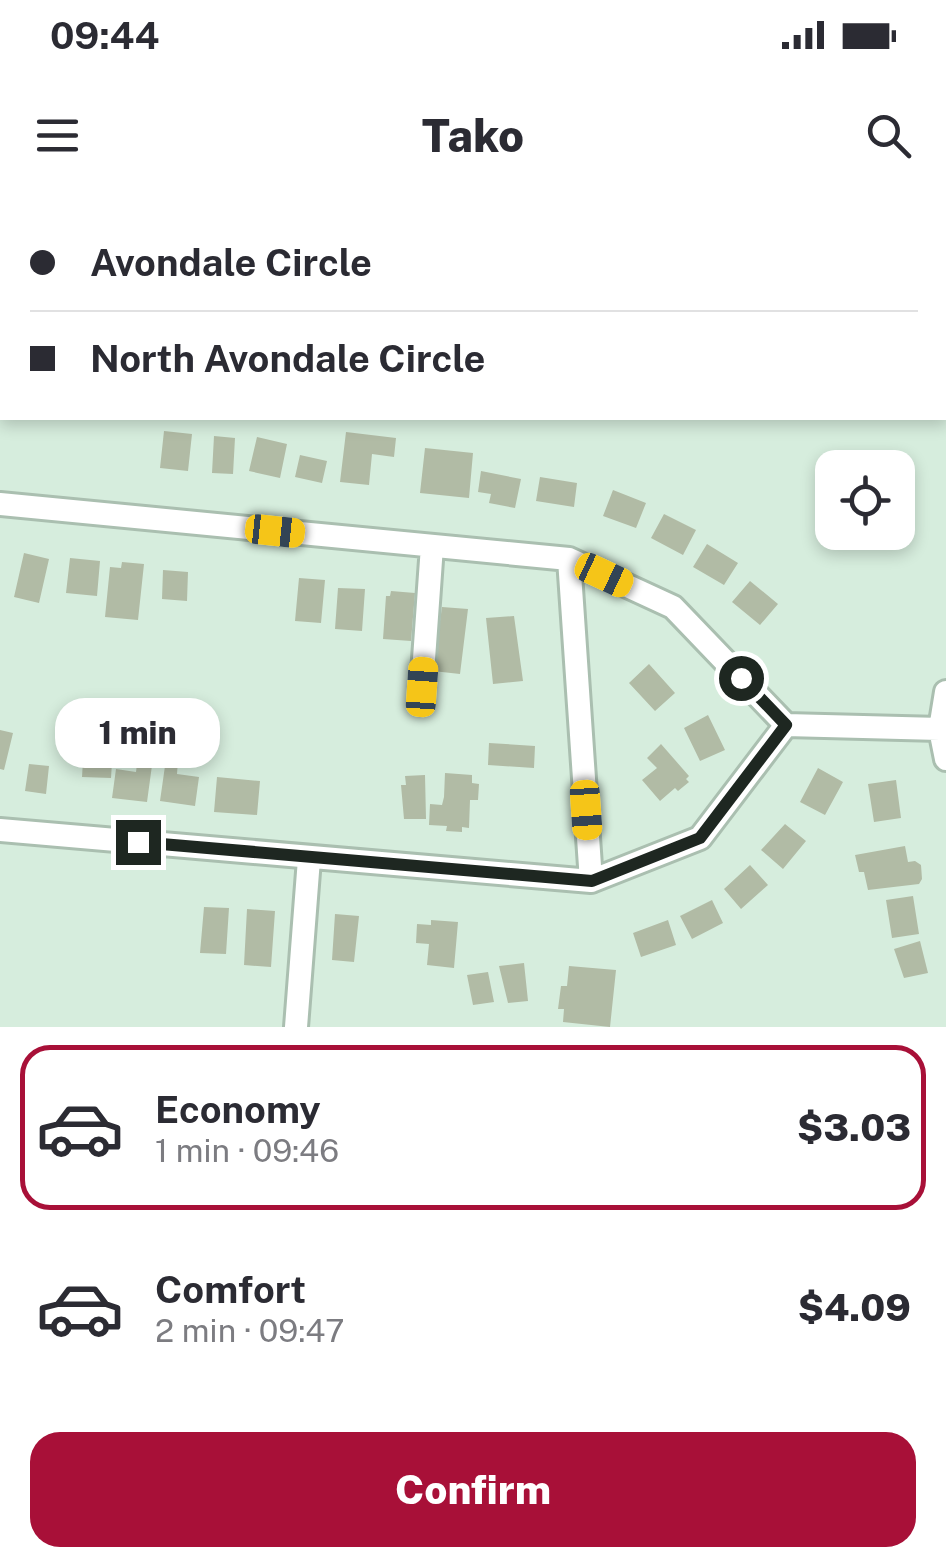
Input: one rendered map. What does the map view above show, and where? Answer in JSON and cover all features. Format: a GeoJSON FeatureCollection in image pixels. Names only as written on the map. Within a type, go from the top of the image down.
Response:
{"type":"FeatureCollection","features":[{"type":"Feature","properties":{"kind":"street"},"geometry":{"type":"LineString","coordinates":[[0,504],[570,559],[673,607],[786,725],[940,729]]}},
{"type":"Feature","properties":{"kind":"street"},"geometry":{"type":"LineString","coordinates":[[422,687],[432,546]]}},
{"type":"Feature","properties":{"kind":"street"},"geometry":{"type":"LineString","coordinates":[[570,559],[592,881]]}},
{"type":"Feature","properties":{"kind":"street"},"geometry":{"type":"LineString","coordinates":[[946,692],[940,729],[946,758]]}},
{"type":"Feature","properties":{"kind":"street"},"geometry":{"type":"LineString","coordinates":[[0,830],[592,881],[700,838],[786,725]]}},
{"type":"Feature","properties":{"kind":"street"},"geometry":{"type":"LineString","coordinates":[[296,1027],[308,859]]}},
{"type":"Feature","properties":{"kind":"building"},"geometry":{"type":"Polygon","coordinates":[[[164,431],[192,434],[188,471],[160,468],[164,431]]]}},
{"type":"Feature","properties":{"kind":"building"},"geometry":{"type":"Polygon","coordinates":[[[346,432],[396,438],[394,457],[372,454],[369,485],[340,482],[346,432]]]}},
{"type":"Feature","properties":{"kind":"building"},"geometry":{"type":"Polygon","coordinates":[[[214,436],[235,438],[233,474],[212,473],[214,436]]]}},
{"type":"Feature","properties":{"kind":"building"},"geometry":{"type":"Polygon","coordinates":[[[257,437],[287,444],[280,478],[249,471],[257,437]]]}},
{"type":"Feature","properties":{"kind":"building"},"geometry":{"type":"Polygon","coordinates":[[[425,448],[473,453],[469,498],[420,493],[425,448]]]}},
{"type":"Feature","properties":{"kind":"building"},"geometry":{"type":"Polygon","coordinates":[[[300,455],[327,461],[322,483],[295,477],[300,455]]]}},
{"type":"Feature","properties":{"kind":"building"},"geometry":{"type":"Polygon","coordinates":[[[481,471],[521,479],[515,508],[489,503],[491,494],[478,492],[481,471]]]}},
{"type":"Feature","properties":{"kind":"building"},"geometry":{"type":"Polygon","coordinates":[[[540,477],[577,483],[574,507],[536,501],[540,477]]]}},
{"type":"Feature","properties":{"kind":"building"},"geometry":{"type":"Polygon","coordinates":[[[613,490],[646,503],[636,528],[603,516],[613,490]]]}},
{"type":"Feature","properties":{"kind":"building"},"geometry":{"type":"Polygon","coordinates":[[[664,514],[696,530],[683,555],[651,538],[664,514]]]}},
{"type":"Feature","properties":{"kind":"building"},"geometry":{"type":"Polygon","coordinates":[[[707,544],[738,563],[724,585],[693,567],[707,544]]]}},
{"type":"Feature","properties":{"kind":"building"},"geometry":{"type":"Polygon","coordinates":[[[24,553],[49,559],[39,603],[14,597],[24,553]]]}},
{"type":"Feature","properties":{"kind":"building"},"geometry":{"type":"Polygon","coordinates":[[[70,558],[100,561],[97,596],[66,593],[70,558]]]}},
{"type":"Feature","properties":{"kind":"building"},"geometry":{"type":"Polygon","coordinates":[[[122,562],[144,564],[138,620],[105,617],[110,567],[121,568],[122,562]]]}},
{"type":"Feature","properties":{"kind":"building"},"geometry":{"type":"Polygon","coordinates":[[[163,570],[188,572],[187,601],[162,599],[163,570]]]}},
{"type":"Feature","properties":{"kind":"building"},"geometry":{"type":"Polygon","coordinates":[[[299,578],[325,580],[321,623],[295,621],[299,578]]]}},
{"type":"Feature","properties":{"kind":"building"},"geometry":{"type":"Polygon","coordinates":[[[750,581],[778,604],[760,625],[732,602],[750,581]]]}},
{"type":"Feature","properties":{"kind":"building"},"geometry":{"type":"Polygon","coordinates":[[[338,588],[365,589],[362,631],[335,629],[338,588]]]}},
{"type":"Feature","properties":{"kind":"building"},"geometry":{"type":"Polygon","coordinates":[[[391,591],[415,593],[411,641],[383,639],[386,596],[391,591]]]}},
{"type":"Feature","properties":{"kind":"building"},"geometry":{"type":"Polygon","coordinates":[[[442,607],[468,609],[460,674],[433,671],[442,607]]]}},
{"type":"Feature","properties":{"kind":"building"},"geometry":{"type":"Polygon","coordinates":[[[514,616],[523,681],[493,684],[486,618],[514,616]]]}},
{"type":"Feature","properties":{"kind":"building"},"geometry":{"type":"Polygon","coordinates":[[[649,664],[675,693],[655,711],[629,683],[649,664]]]}},
{"type":"Feature","properties":{"kind":"building"},"geometry":{"type":"Polygon","coordinates":[[[708,715],[725,750],[700,761],[684,728],[708,715]]]}},
{"type":"Feature","properties":{"kind":"building"},"geometry":{"type":"Polygon","coordinates":[[[0,730],[13,733],[4,770],[0,769],[0,730]]]}},
{"type":"Feature","properties":{"kind":"building"},"geometry":{"type":"Polygon","coordinates":[[[489,743],[535,746],[534,768],[488,765],[489,743]]]}},
{"type":"Feature","properties":{"kind":"building"},"geometry":{"type":"Polygon","coordinates":[[[84,744],[113,746],[111,778],[82,777],[84,744]]]}},
{"type":"Feature","properties":{"kind":"building"},"geometry":{"type":"Polygon","coordinates":[[[661,744],[689,776],[689,782],[660,801],[642,780],[657,768],[647,758],[661,744]]]}},
{"type":"Feature","properties":{"kind":"building"},"geometry":{"type":"Polygon","coordinates":[[[138,756],[153,758],[147,802],[112,798],[116,769],[136,772],[138,756]]]}},
{"type":"Feature","properties":{"kind":"building"},"geometry":{"type":"Polygon","coordinates":[[[166,759],[178,761],[177,774],[199,777],[195,806],[160,801],[166,759]]]}},
{"type":"Feature","properties":{"kind":"building"},"geometry":{"type":"Polygon","coordinates":[[[29,764],[49,766],[46,794],[25,791],[29,764]]]}},
{"type":"Feature","properties":{"kind":"building"},"geometry":{"type":"Polygon","coordinates":[[[818,768],[843,782],[825,815],[800,802],[818,768]]]}},
{"type":"Feature","properties":{"kind":"building"},"geometry":{"type":"Polygon","coordinates":[[[445,773],[472,775],[472,783],[479,784],[478,800],[470,800],[469,828],[462,827],[462,832],[429,825],[430,804],[442,805],[445,773]]]}},
{"type":"Feature","properties":{"kind":"building"},"geometry":{"type":"Polygon","coordinates":[[[425,775],[426,819],[404,819],[401,785],[406,785],[405,776],[425,775]]]}},
{"type":"Feature","properties":{"kind":"building"},"geometry":{"type":"Polygon","coordinates":[[[217,777],[260,781],[257,815],[214,812],[217,777]]]}},
{"type":"Feature","properties":{"kind":"building"},"geometry":{"type":"Polygon","coordinates":[[[896,780],[901,818],[874,822],[868,784],[896,780]]]}},
{"type":"Feature","properties":{"kind":"building"},"geometry":{"type":"Polygon","coordinates":[[[785,824],[806,841],[783,869],[761,850],[785,824]]]}},
{"type":"Feature","properties":{"kind":"building"},"geometry":{"type":"Polygon","coordinates":[[[905,846],[908,862],[921,865],[919,884],[868,890],[855,855],[905,846]]]}},
{"type":"Feature","properties":{"kind":"building"},"geometry":{"type":"Polygon","coordinates":[[[750,865],[768,885],[741,909],[724,889],[750,865]]]}},
{"type":"Feature","properties":{"kind":"building"},"geometry":{"type":"Polygon","coordinates":[[[913,896],[919,934],[892,938],[886,900],[913,896]]]}},
{"type":"Feature","properties":{"kind":"building"},"geometry":{"type":"Polygon","coordinates":[[[712,900],[723,923],[692,939],[680,916],[712,900]]]}},
{"type":"Feature","properties":{"kind":"building"},"geometry":{"type":"Polygon","coordinates":[[[204,907],[229,908],[226,954],[200,953],[204,907]]]}},
{"type":"Feature","properties":{"kind":"building"},"geometry":{"type":"Polygon","coordinates":[[[247,909],[275,911],[271,967],[244,965],[247,909]]]}},
{"type":"Feature","properties":{"kind":"building"},"geometry":{"type":"Polygon","coordinates":[[[335,914],[359,916],[354,962],[332,960],[335,914]]]}},
{"type":"Feature","properties":{"kind":"building"},"geometry":{"type":"Polygon","coordinates":[[[431,920],[458,922],[454,968],[427,965],[429,944],[416,943],[417,924],[431,925],[431,920]]]}},
{"type":"Feature","properties":{"kind":"building"},"geometry":{"type":"Polygon","coordinates":[[[668,920],[676,945],[641,957],[633,933],[668,920]]]}},
{"type":"Feature","properties":{"kind":"building"},"geometry":{"type":"Polygon","coordinates":[[[920,941],[928,973],[904,978],[894,949],[920,941]]]}},
{"type":"Feature","properties":{"kind":"building"},"geometry":{"type":"Polygon","coordinates":[[[524,963],[528,1001],[508,1003],[499,966],[524,963]]]}},
{"type":"Feature","properties":{"kind":"building"},"geometry":{"type":"Polygon","coordinates":[[[569,966],[616,970],[610,1027],[563,1022],[564,1009],[558,1009],[561,986],[567,986],[569,966]]]}},
{"type":"Feature","properties":{"kind":"building"},"geometry":{"type":"Polygon","coordinates":[[[488,972],[494,1002],[473,1005],[467,975],[488,972]]]}},
{"type":"Feature","properties":{"kind":"route"},"geometry":{"type":"LineString","coordinates":[[138,842],[592,881],[700,838],[786,725],[741,678]]}}]}
